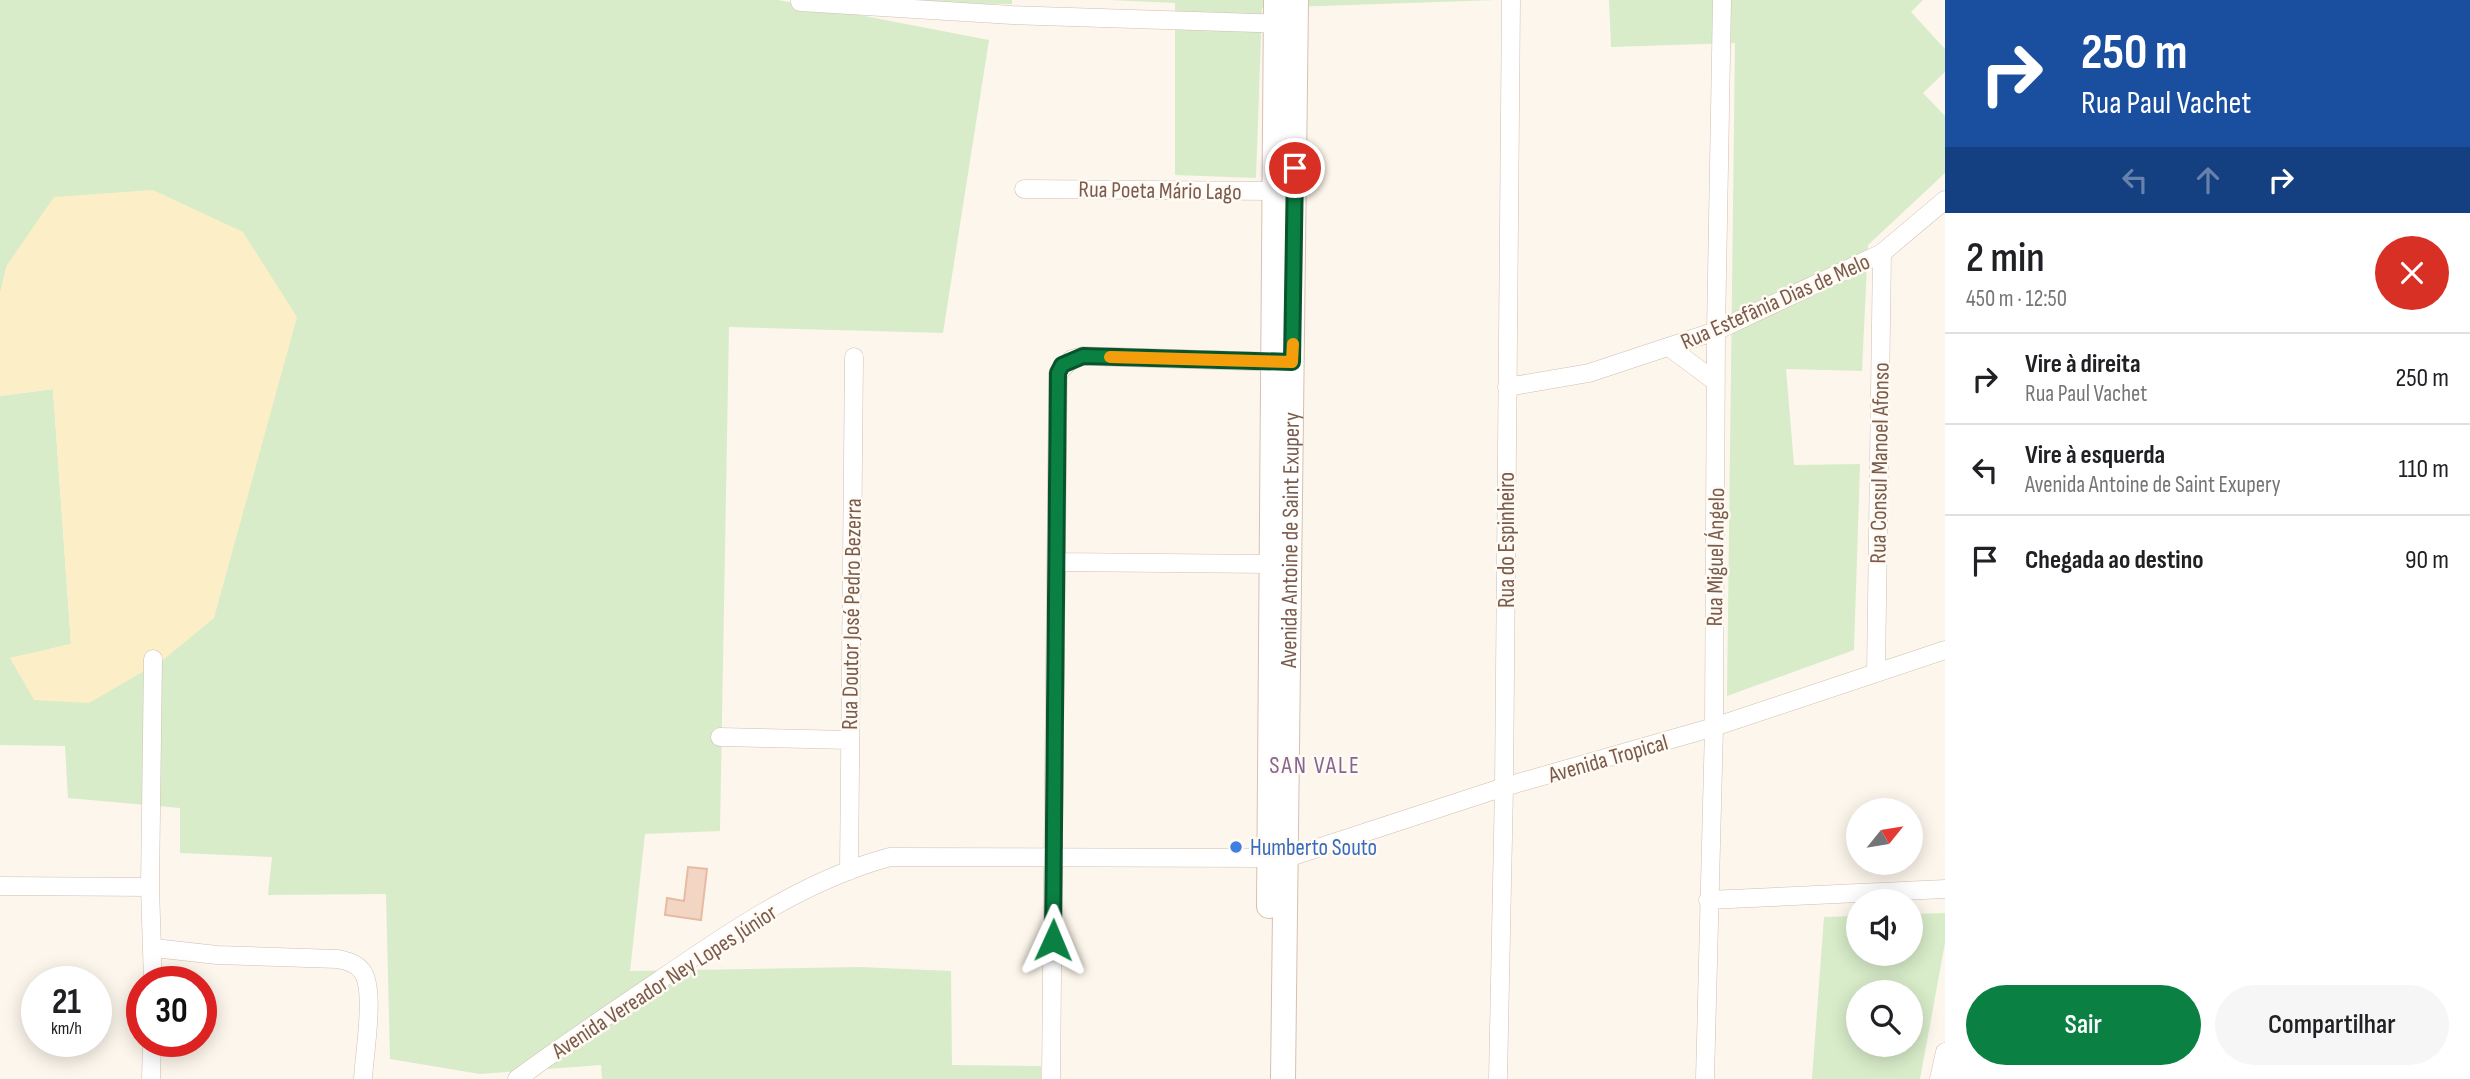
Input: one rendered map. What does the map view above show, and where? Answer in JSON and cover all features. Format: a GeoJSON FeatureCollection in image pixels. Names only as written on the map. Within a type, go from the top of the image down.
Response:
{"type":"FeatureCollection","features":[{"type":"Feature","properties":{"kind":"street","name":"Avenida Antoine de Saint Exupery"},"geometry":{"type":"LineString","coordinates":[[1266,1079],[1275,1047],[1278,859],[1284,191],[1282,16],[1296,0]]}},
{"type":"Feature","properties":{"kind":"street","name":"Rua do Espinheiro"},"geometry":{"type":"LineString","coordinates":[[1498,1079],[1504,788],[1511,0]]}},
{"type":"Feature","properties":{"kind":"street","name":"Rua Miguel Ángelo"},"geometry":{"type":"LineString","coordinates":[[1705,1079],[1707,900],[1714,727],[1716,331],[1723,0]]}},
{"type":"Feature","properties":{"kind":"street"},"geometry":{"type":"LineString","coordinates":[[800,2],[1282,16]]}},
{"type":"Feature","properties":{"kind":"street","name":"Rua Poeta Mário Lago"},"geometry":{"type":"LineString","coordinates":[[1024,189],[1284,191]]}},
{"type":"Feature","properties":{"kind":"street","name":"Rua Estefânia Dias de Melo"},"geometry":{"type":"LineString","coordinates":[[1507,387],[1589,373],[1716,331],[1882,253],[1945,201]]}},
{"type":"Feature","properties":{"kind":"street","name":"Rua Consul Manoel Afonso"},"geometry":{"type":"LineString","coordinates":[[1876,673],[1882,253]]}},
{"type":"Feature","properties":{"kind":"street"},"geometry":{"type":"LineString","coordinates":[[1669,347],[1716,382]]}},
{"type":"Feature","properties":{"kind":"street"},"geometry":{"type":"LineString","coordinates":[[1051,1079],[1056,385],[1062,365],[1083,356],[1283,362]]}},
{"type":"Feature","properties":{"kind":"street","name":"Rua Doutor José Pedro Bezerra"},"geometry":{"type":"LineString","coordinates":[[849,871],[854,357]]}},
{"type":"Feature","properties":{"kind":"street","name":"Avenida Antoine de Saint Exupery"},"geometry":{"type":"LineString","coordinates":[[1278,859],[1270,564],[1283,362]]}},
{"type":"Feature","properties":{"kind":"street"},"geometry":{"type":"LineString","coordinates":[[1056,562],[1270,564]]}},
{"type":"Feature","properties":{"kind":"street","name":"Avenida Tropical"},"geometry":{"type":"LineString","coordinates":[[1278,859],[1504,788],[1714,727],[1945,650]]}},
{"type":"Feature","properties":{"kind":"street"},"geometry":{"type":"LineString","coordinates":[[153,659],[150,887],[153,966]]}},
{"type":"Feature","properties":{"kind":"street"},"geometry":{"type":"LineString","coordinates":[[720,737],[850,740]]}},
{"type":"Feature","properties":{"kind":"street","name":"Avenida Vereador Ney Lopes Júnior"},"geometry":{"type":"LineString","coordinates":[[517,1079],[706,948],[780,904],[849,871],[890,857],[1278,859]]}},
{"type":"Feature","properties":{"kind":"street"},"geometry":{"type":"LineString","coordinates":[[0,886],[150,887]]}},
{"type":"Feature","properties":{"kind":"street"},"geometry":{"type":"LineString","coordinates":[[1707,900],[1945,889]]}},
{"type":"Feature","properties":{"kind":"street"},"geometry":{"type":"LineString","coordinates":[[154,948],[217,955],[338,959],[352,963],[366,978],[368,1006],[363,1079]]}},
{"type":"Feature","properties":{"kind":"street","name":"Avenida Antoine de Saint Exupery"},"geometry":{"type":"LineString","coordinates":[[1275,1047],[1283,1079]]}},
{"type":"Feature","properties":{"kind":"street"},"geometry":{"type":"LineString","coordinates":[[1940,1079],[1945,1052]]}},
{"type":"Feature","properties":{"kind":"street"},"geometry":{"type":"LineString","coordinates":[[151,1079],[152,1057]]}},
{"type":"Feature","properties":{"kind":"green space"},"geometry":{"type":"Polygon","coordinates":[[[0,0],[778,0],[794,3],[794,0],[1012,0],[1012,4],[797,3],[989,40],[943,333],[729,327],[720,831],[645,834],[630,971],[859,967],[951,971],[952,1065],[1041,1066],[1041,1079],[602,1079],[601,1065],[480,1074],[390,1059],[386,894],[268,895],[272,857],[180,853],[180,808],[68,798],[65,746],[0,745],[0,396],[53,389],[71,644],[11,658],[163,660],[7,265],[0,294],[0,0]]]}},
{"type":"Feature","properties":{"kind":"green space"},"geometry":{"type":"Polygon","coordinates":[[[1109,0],[1496,0],[1262,8],[1256,178],[1175,175],[1175,3],[1109,0]]]}},
{"type":"Feature","properties":{"kind":"green space"},"geometry":{"type":"Polygon","coordinates":[[[1609,0],[1923,0],[1911,12],[1945,49],[1945,72],[1923,93],[1945,116],[1945,173],[1868,245],[1862,371],[1786,369],[1794,465],[1860,464],[1854,650],[1727,696],[1735,43],[1611,47],[1609,0]]]}},
{"type":"Feature","properties":{"kind":"green space"},"geometry":{"type":"Polygon","coordinates":[[[1945,913],[1945,943],[1920,1079],[1812,1079],[1824,917],[1846,916],[1846,966],[1923,966],[1923,914],[1945,913]]]}},
{"type":"Feature","properties":{"kind":"sand"},"geometry":{"type":"Polygon","coordinates":[[[153,190],[243,232],[297,317],[214,618],[163,660],[89,703],[34,700],[10,658],[71,644],[53,389],[0,396],[0,294],[7,265],[54,197],[153,190]]]}},
{"type":"Feature","properties":{"kind":"building"},"geometry":{"type":"Polygon","coordinates":[[[688,867],[707,869],[701,920],[665,915],[667,898],[684,901],[688,867]]]}},
{"type":"Feature","properties":{"kind":"slow traffic"},"geometry":{"type":"LineString","coordinates":[[1110,357],[1292,362],[1293,344]]}},
{"type":"Feature","properties":{"kind":"place","name":"Humberto Souto"},"geometry":{"type":"Point","coordinates":[1236,847]}},
{"type":"Feature","properties":{"kind":"district","name":"SAN VALE"},"geometry":{"type":"Point","coordinates":[1315,765]}},
{"type":"Feature","properties":{"kind":"route"},"geometry":{"type":"LineString","coordinates":[[1053,940],[1058,373],[1062,365],[1083,356],[1292,362],[1295,168]]}}]}
